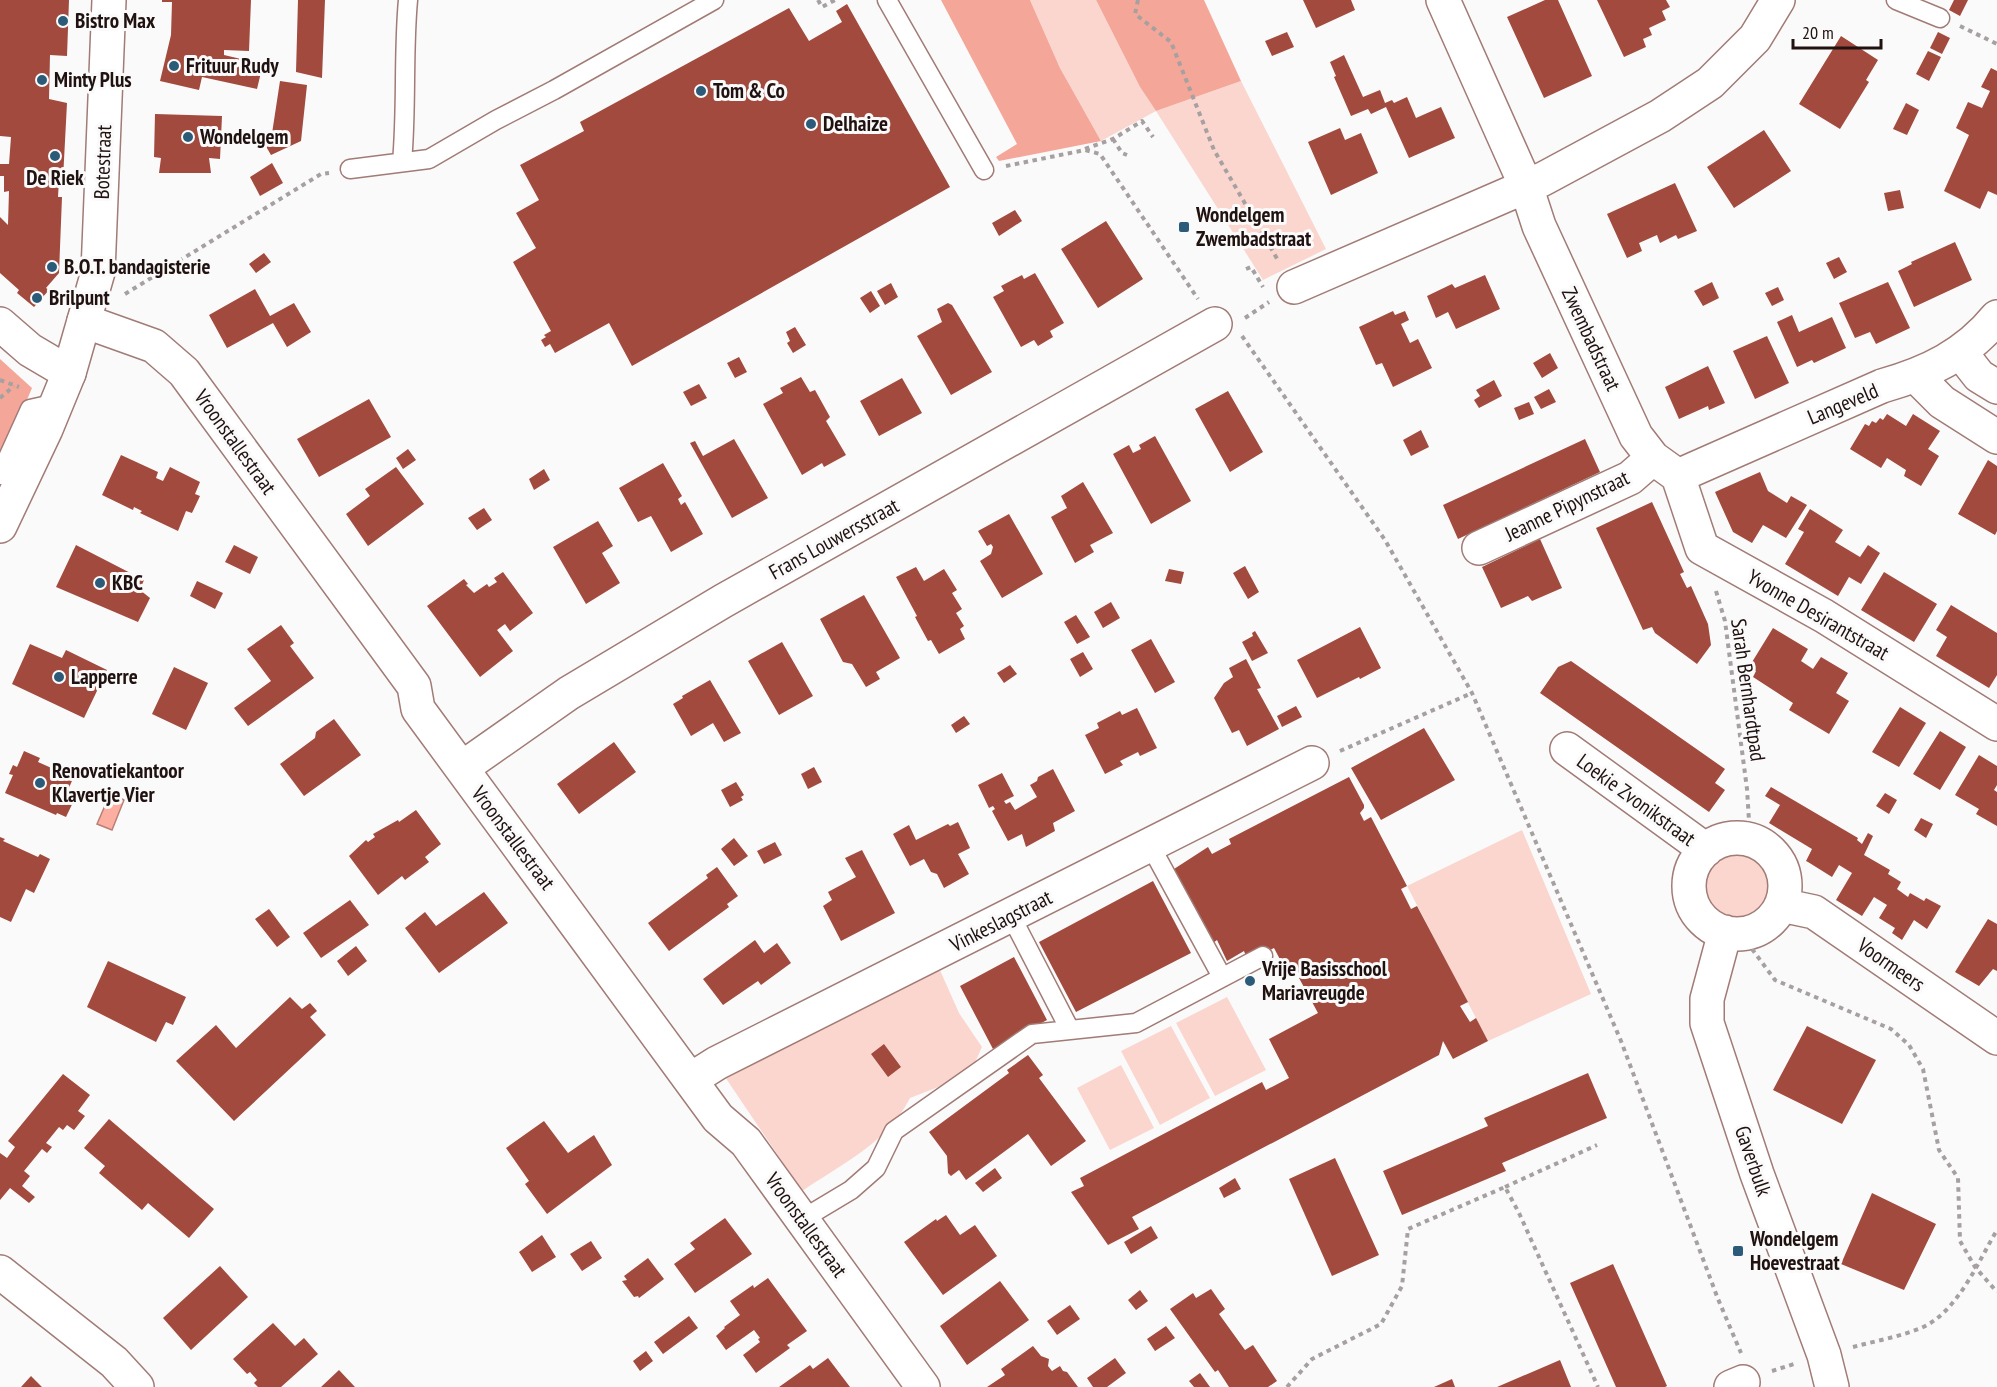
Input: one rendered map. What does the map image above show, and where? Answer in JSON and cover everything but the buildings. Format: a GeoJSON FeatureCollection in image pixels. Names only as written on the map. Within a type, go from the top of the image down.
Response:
{"type":"FeatureCollection","features":[{"type":"Feature","properties":{"kind":"street","name":"Botestraat"},"geometry":{"type":"LineString","coordinates":[[3,498],[57,403],[69,373],[95,286],[100,255],[109,0]]}},
{"type":"Feature","properties":{"kind":"street","name":"Zwembadstraat"},"geometry":{"type":"LineString","coordinates":[[1443,0],[1526,186],[1539,226],[1636,436],[1666,467]]}},
{"type":"Feature","properties":{"kind":"street"},"geometry":{"type":"LineString","coordinates":[[1283,294],[1526,186],[1660,116],[1710,83],[1755,38],[1778,0]]}},
{"type":"Feature","properties":{"kind":"street","name":"Langeveld"},"geometry":{"type":"LineString","coordinates":[[1666,467],[1916,376],[1961,353],[1997,317]]}},
{"type":"Feature","properties":{"kind":"street","name":"Vroonstallestraat"},"geometry":{"type":"LineString","coordinates":[[84,321],[154,346],[184,372],[414,686],[418,708],[718,1118],[746,1142],[923,1387]]}},
{"type":"Feature","properties":{"kind":"street"},"geometry":{"type":"LineString","coordinates":[[0,324],[30,350],[69,373]]}},
{"type":"Feature","properties":{"kind":"street","name":"Frans Louwersstraat"},"geometry":{"type":"LineString","coordinates":[[462,768],[569,693],[723,601],[1221,326]]}},
{"type":"Feature","properties":{"kind":"street"},"geometry":{"type":"LineString","coordinates":[[1961,353],[1979,376],[1997,387]]}},
{"type":"Feature","properties":{"kind":"street"},"geometry":{"type":"LineString","coordinates":[[1916,376],[1942,402],[1997,437]]}},
{"type":"Feature","properties":{"kind":"street"},"geometry":{"type":"LineString","coordinates":[[1666,467],[1702,548]]}},
{"type":"Feature","properties":{"kind":"street","name":"Jeanne Pipynstraat"},"geometry":{"type":"LineString","coordinates":[[1479,548],[1630,478],[1666,467]]}},
{"type":"Feature","properties":{"kind":"street","name":"Yvonne Desirantstraat"},"geometry":{"type":"LineString","coordinates":[[1702,548],[1824,616],[1997,724]]}},
{"type":"Feature","properties":{"kind":"street","name":"Loekie Zvonikstraat"},"geometry":{"type":"LineString","coordinates":[[1567,749],[1706,850]]}},
{"type":"Feature","properties":{"kind":"street","name":"Vinkeslagstraat"},"geometry":{"type":"LineString","coordinates":[[690,1080],[717,1063],[1312,763]]}},
{"type":"Feature","properties":{"kind":"street"},"geometry":{"type":"LineString","coordinates":[[1743,838],[1752,840],[1767,849],[1779,862],[1785,879],[1785,888],[1777,913],[1765,924],[1750,932],[1733,932],[1704,919],[1691,897],[1690,888],[1692,871],[1706,850],[1723,840],[1743,838]]}},
{"type":"Feature","properties":{"kind":"street","name":"Voormeers"},"geometry":{"type":"LineString","coordinates":[[1781,905],[1814,912],[1997,1038]]}},
{"type":"Feature","properties":{"kind":"street","name":"Gaverbulk"},"geometry":{"type":"LineString","coordinates":[[1733,932],[1707,999],[1707,1023],[1757,1174],[1824,1355],[1832,1387]]}},
{"type":"Feature","properties":{"kind":"street"},"geometry":{"type":"LineString","coordinates":[[0,1272],[114,1362],[137,1387]]}},
{"type":"Feature","properties":{"kind":"lane"},"geometry":{"type":"LineString","coordinates":[[402,162],[408,0]]}},
{"type":"Feature","properties":{"kind":"lane"},"geometry":{"type":"LineString","coordinates":[[350,170],[429,159],[714,0]]}},
{"type":"Feature","properties":{"kind":"lane"},"geometry":{"type":"LineString","coordinates":[[887,0],[984,170]]}},
{"type":"Feature","properties":{"kind":"lane"},"geometry":{"type":"LineString","coordinates":[[1896,0],[1940,18]]}},
{"type":"Feature","properties":{"kind":"lane"},"geometry":{"type":"LineString","coordinates":[[1150,845],[1222,977]]}},
{"type":"Feature","properties":{"kind":"lane"},"geometry":{"type":"LineString","coordinates":[[1011,916],[1070,1030]]}},
{"type":"Feature","properties":{"kind":"lane"},"geometry":{"type":"LineString","coordinates":[[801,1220],[851,1190],[876,1168],[894,1131],[1032,1034],[1136,1023],[1263,956]]}},
{"type":"Feature","properties":{"kind":"path"},"geometry":{"type":"LineString","coordinates":[[818,0],[822,7],[835,0]]}},
{"type":"Feature","properties":{"kind":"path"},"geometry":{"type":"LineString","coordinates":[[1138,0],[1135,14],[1171,42],[1214,150],[1283,294]]}},
{"type":"Feature","properties":{"kind":"path"},"geometry":{"type":"LineString","coordinates":[[1940,18],[1997,44]]}},
{"type":"Feature","properties":{"kind":"path"},"geometry":{"type":"LineString","coordinates":[[984,170],[1085,150],[1113,139],[1143,121],[1153,137]]}},
{"type":"Feature","properties":{"kind":"path"},"geometry":{"type":"LineString","coordinates":[[1113,139],[1122,153],[1127,155]]}},
{"type":"Feature","properties":{"kind":"path"},"geometry":{"type":"LineString","coordinates":[[1085,150],[1101,154],[1221,326],[1244,337],[1385,540],[1472,693],[1621,1041],[1718,1299],[1742,1382],[1791,1364],[1922,1328],[1942,1315],[1959,1294],[1997,1230]]}},
{"type":"Feature","properties":{"kind":"path"},"geometry":{"type":"LineString","coordinates":[[84,321],[321,174],[350,170]]}},
{"type":"Feature","properties":{"kind":"path"},"geometry":{"type":"LineString","coordinates":[[1246,269],[1251,267],[1283,294]]}},
{"type":"Feature","properties":{"kind":"path"},"geometry":{"type":"LineString","coordinates":[[1221,326],[1283,294]]}},
{"type":"Feature","properties":{"kind":"path"},"geometry":{"type":"LineString","coordinates":[[0,398],[15,385]]}},
{"type":"Feature","properties":{"kind":"path","name":"Sarah Bernhardtpad"},"geometry":{"type":"LineString","coordinates":[[1702,548],[1725,621],[1732,668],[1747,789],[1749,820],[1743,838]]}},
{"type":"Feature","properties":{"kind":"path"},"geometry":{"type":"LineString","coordinates":[[1312,763],[1472,693]]}},
{"type":"Feature","properties":{"kind":"path"},"geometry":{"type":"LineString","coordinates":[[1733,932],[1775,981],[1891,1029],[1909,1045],[1923,1069],[1939,1150],[1958,1178],[1960,1241],[1975,1267],[1997,1292]]}},
{"type":"Feature","properties":{"kind":"path"},"geometry":{"type":"LineString","coordinates":[[1287,1387],[1312,1359],[1381,1324],[1402,1286],[1408,1229],[1597,1145]]}},
{"type":"Feature","properties":{"kind":"path"},"geometry":{"type":"LineString","coordinates":[[1506,1187],[1598,1387]]}},
{"type":"Feature","properties":{"kind":"path"},"geometry":{"type":"LineString","coordinates":[[1788,1355],[1791,1364]]}},
{"type":"Feature","properties":{"kind":"shaded area"},"geometry":{"type":"Polygon","coordinates":[[[941,0],[1030,0],[1060,68],[1101,141],[999,161],[996,157],[1017,144],[941,0]]]}},
{"type":"Feature","properties":{"kind":"shaded area"},"geometry":{"type":"Polygon","coordinates":[[[1030,0],[1096,0],[1140,87],[1156,111],[1101,141],[1060,68],[1030,0]]]}},
{"type":"Feature","properties":{"kind":"shaded area"},"geometry":{"type":"Polygon","coordinates":[[[1096,0],[1204,0],[1241,81],[1156,111],[1140,87],[1096,0]]]}},
{"type":"Feature","properties":{"kind":"shaded area"},"geometry":{"type":"Polygon","coordinates":[[[1241,81],[1326,249],[1263,280],[1156,111],[1241,81]]]}},
{"type":"Feature","properties":{"kind":"shaded area"},"geometry":{"type":"Polygon","coordinates":[[[0,359],[32,388],[0,463],[0,359]]]}},
{"type":"Feature","properties":{"kind":"shaded area"},"geometry":{"type":"Polygon","coordinates":[[[110,794],[124,800],[112,830],[97,824],[110,794]]]}},
{"type":"Feature","properties":{"kind":"shaded area"},"geometry":{"type":"Polygon","coordinates":[[[1522,830],[1591,994],[1488,1041],[1407,886],[1522,830]]]}},
{"type":"Feature","properties":{"kind":"shaded area"},"geometry":{"type":"Polygon","coordinates":[[[1731,853],[1745,853],[1757,858],[1767,868],[1772,887],[1767,906],[1757,916],[1745,921],[1731,921],[1719,916],[1709,906],[1704,894],[1704,880],[1709,868],[1719,858],[1731,853]]]}},
{"type":"Feature","properties":{"kind":"shaded area"},"geometry":{"type":"Polygon","coordinates":[[[939,968],[959,1013],[982,1047],[973,1067],[951,1082],[910,1098],[901,1114],[877,1140],[802,1191],[725,1077],[939,968]]]}},
{"type":"Feature","properties":{"kind":"shaded area"},"geometry":{"type":"Polygon","coordinates":[[[1227,997],[1266,1070],[1215,1096],[1176,1023],[1227,997]]]}},
{"type":"Feature","properties":{"kind":"shaded area"},"geometry":{"type":"Polygon","coordinates":[[[1171,1026],[1210,1098],[1160,1125],[1121,1051],[1171,1026]]]}},
{"type":"Feature","properties":{"kind":"shaded area"},"geometry":{"type":"Polygon","coordinates":[[[1121,1065],[1154,1128],[1110,1150],[1077,1088],[1121,1065]]]}},
{"type":"Feature","properties":{"kind":"place","name":"Bistro Max"},"geometry":{"type":"Point","coordinates":[63,21]}},
{"type":"Feature","properties":{"kind":"place","name":"Frituur Rudy"},"geometry":{"type":"Point","coordinates":[174,66]}},
{"type":"Feature","properties":{"kind":"place","name":"Minty Plus"},"geometry":{"type":"Point","coordinates":[42,80]}},
{"type":"Feature","properties":{"kind":"place","name":"Tom & Co"},"geometry":{"type":"Point","coordinates":[701,91]}},
{"type":"Feature","properties":{"kind":"place","name":"Delhaize"},"geometry":{"type":"Point","coordinates":[811,124]}},
{"type":"Feature","properties":{"kind":"place","name":"Wondelgem"},"geometry":{"type":"Point","coordinates":[188,137]}},
{"type":"Feature","properties":{"kind":"place","name":"De Riek"},"geometry":{"type":"Point","coordinates":[55,156]}},
{"type":"Feature","properties":{"kind":"place","name":"Wondelgem Zwembadstraat"},"geometry":{"type":"Point","coordinates":[1184,227]}},
{"type":"Feature","properties":{"kind":"place","name":"B.O.T. bandagisterie"},"geometry":{"type":"Point","coordinates":[52,267]}},
{"type":"Feature","properties":{"kind":"place","name":"Brilpunt"},"geometry":{"type":"Point","coordinates":[37,298]}},
{"type":"Feature","properties":{"kind":"place","name":"KBC"},"geometry":{"type":"Point","coordinates":[100,583]}},
{"type":"Feature","properties":{"kind":"place","name":"Lapperre"},"geometry":{"type":"Point","coordinates":[59,677]}},
{"type":"Feature","properties":{"kind":"place","name":"Renovatiekantoor Klavertje Vier"},"geometry":{"type":"Point","coordinates":[40,783]}},
{"type":"Feature","properties":{"kind":"place","name":"Vrije Basisschool Mariavreugde"},"geometry":{"type":"Point","coordinates":[1250,981]}},
{"type":"Feature","properties":{"kind":"place","name":"Wondelgem Hoevestraat"},"geometry":{"type":"Point","coordinates":[1738,1251]}}]}
